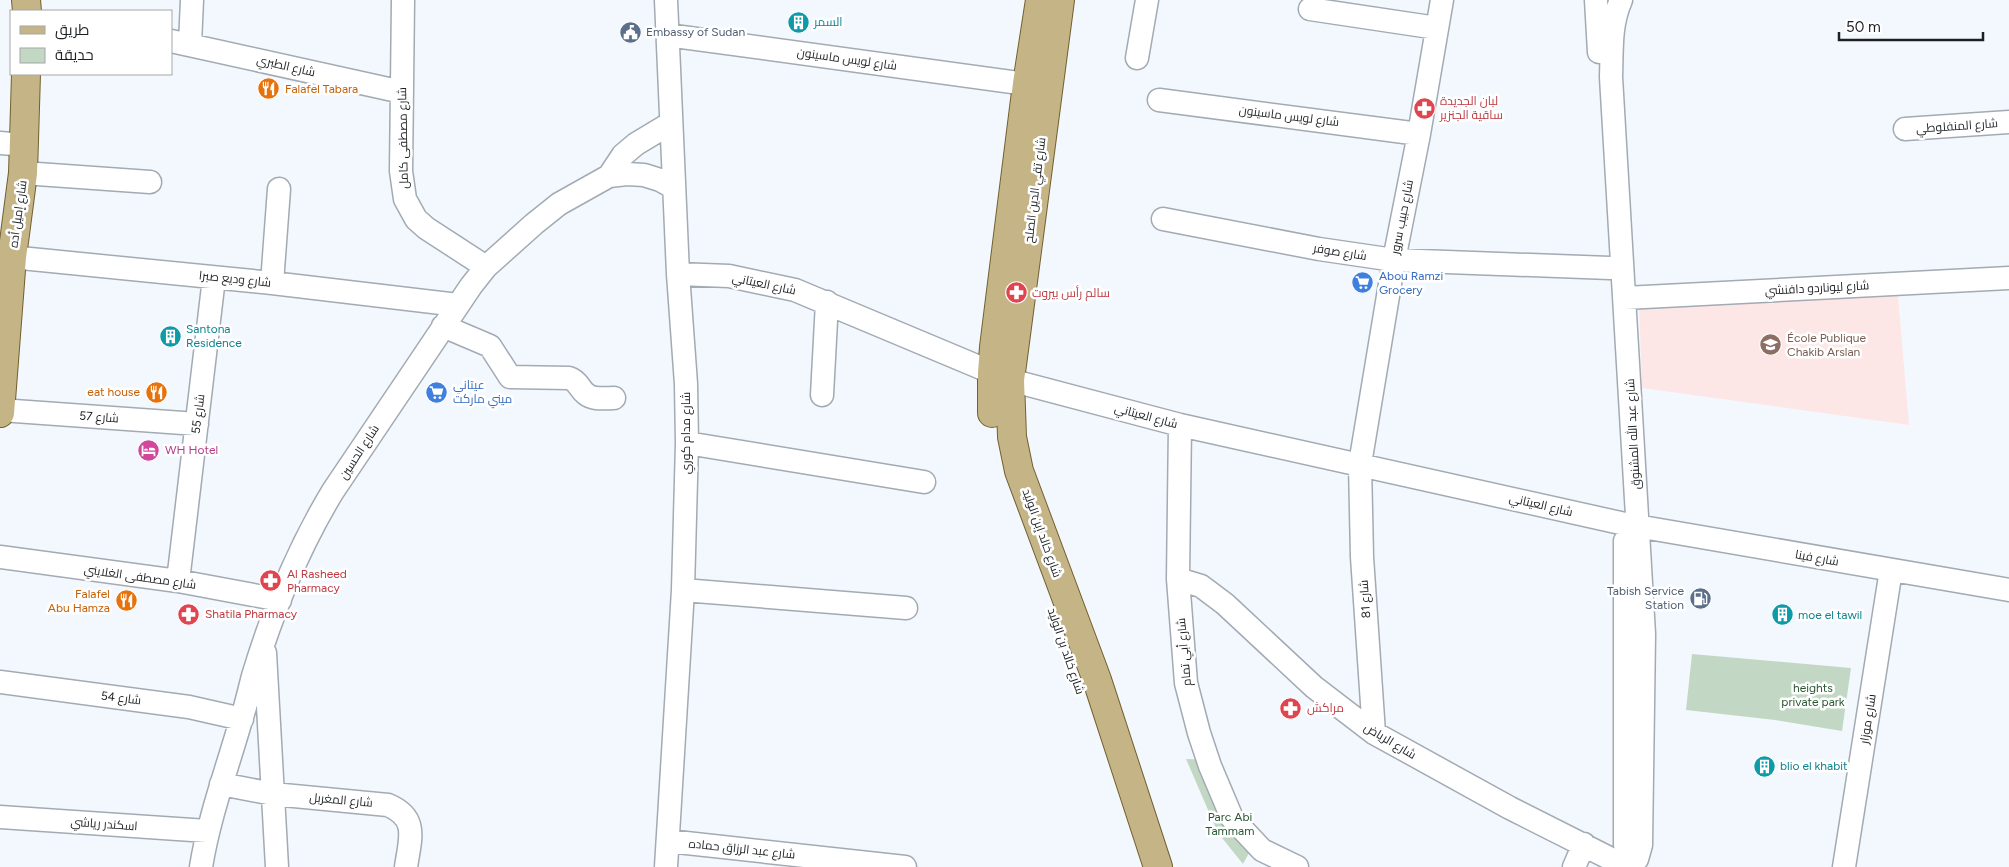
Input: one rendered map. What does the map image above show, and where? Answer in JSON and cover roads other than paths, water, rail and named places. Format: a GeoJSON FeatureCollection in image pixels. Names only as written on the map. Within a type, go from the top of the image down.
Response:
{"type":"FeatureCollection","features":[{"type":"Feature","properties":{"kind":"main road","name":"شارع تقي الدين الصلح"},"geometry":{"type":"LineString","coordinates":[[1001,376],[1027,84],[1040,0]]}},
{"type":"Feature","properties":{"kind":"main road","name":"شارع تقي الدين الصلح"},"geometry":{"type":"LineString","coordinates":[[1001,376],[1060,0]]}},
{"type":"Feature","properties":{"kind":"main road","name":"شارع إميل أده"},"geometry":{"type":"LineString","coordinates":[[0,412],[6,256],[23,173],[13,144],[26,75]]}},
{"type":"Feature","properties":{"kind":"main road","name":"شارع خالد بن الوليد"},"geometry":{"type":"LineString","coordinates":[[1001,376],[995,434],[1018,515],[1141,867]]}},
{"type":"Feature","properties":{"kind":"main road","name":"شارع خالد إبن الوليد"},"geometry":{"type":"LineString","coordinates":[[1001,376],[1019,471],[1097,680]]}},
{"type":"Feature","properties":{"kind":"main road","name":"شارع خالد بن الوليد"},"geometry":{"type":"LineString","coordinates":[[1097,680],[1158,867]]}},
{"type":"Feature","properties":{"kind":"street"},"geometry":{"type":"LineString","coordinates":[[180,42],[192,0]]}},
{"type":"Feature","properties":{"kind":"street","name":"شارع مصطفى كامل"},"geometry":{"type":"LineString","coordinates":[[403,0],[401,171],[403,190],[409,209],[416,219],[426,228],[486,267]]}},
{"type":"Feature","properties":{"kind":"street","name":"شارع مدام كوري"},"geometry":{"type":"LineString","coordinates":[[666,0],[678,274],[686,384],[687,443],[683,590],[666,867]]}},
{"type":"Feature","properties":{"kind":"street"},"geometry":{"type":"LineString","coordinates":[[1137,58],[1146,0]]}},
{"type":"Feature","properties":{"kind":"street","name":"شارع حبيب سرور"},"geometry":{"type":"LineString","coordinates":[[1360,464],[1394,260],[1419,134],[1442,0]]}},
{"type":"Feature","properties":{"kind":"street","name":"شارع عبد الله المشنوق"},"geometry":{"type":"LineString","coordinates":[[1596,0],[1610,268],[1632,525],[1644,634],[1642,828],[1639,855],[1629,867]]}},
{"type":"Feature","properties":{"kind":"street","name":"شارع عبد الله المشنوق"},"geometry":{"type":"LineString","coordinates":[[1621,0],[1616,12],[1612,32],[1611,77],[1625,298],[1632,525]]}},
{"type":"Feature","properties":{"kind":"street"},"geometry":{"type":"LineString","coordinates":[[1310,9],[1436,28]]}},
{"type":"Feature","properties":{"kind":"street","name":"شارع لويس ماسينون"},"geometry":{"type":"LineString","coordinates":[[667,35],[1027,84]]}},
{"type":"Feature","properties":{"kind":"street","name":"شارع الطبري"},"geometry":{"type":"LineString","coordinates":[[180,42],[402,92]]}},
{"type":"Feature","properties":{"kind":"street","name":"شارع لويس ماسينون"},"geometry":{"type":"LineString","coordinates":[[1159,100],[1419,134]]}},
{"type":"Feature","properties":{"kind":"street","name":"شارع المنفلوطي"},"geometry":{"type":"LineString","coordinates":[[1905,129],[2009,122]]}},
{"type":"Feature","properties":{"kind":"street"},"geometry":{"type":"LineString","coordinates":[[610,176],[624,155],[636,144],[671,123]]}},
{"type":"Feature","properties":{"kind":"street"},"geometry":{"type":"LineString","coordinates":[[23,173],[150,182]]}},
{"type":"Feature","properties":{"kind":"street","name":"شارع الحسين"},"geometry":{"type":"LineString","coordinates":[[201,867],[207,831],[265,641],[280,600],[321,512],[443,326],[486,267],[559,204],[610,176],[644,175],[660,180],[674,188]]}},
{"type":"Feature","properties":{"kind":"street"},"geometry":{"type":"LineString","coordinates":[[272,283],[279,189]]}},
{"type":"Feature","properties":{"kind":"street","name":"شارع صوفر"},"geometry":{"type":"LineString","coordinates":[[1164,219],[1319,249],[1394,260],[1610,268]]}},
{"type":"Feature","properties":{"kind":"street","name":"شارع وديع صبرا"},"geometry":{"type":"LineString","coordinates":[[6,256],[272,283],[458,305]]}},
{"type":"Feature","properties":{"kind":"street","name":"شارع العيتاني"},"geometry":{"type":"LineString","coordinates":[[678,274],[729,276],[795,290],[1001,376],[1180,425],[1632,525]]}},
{"type":"Feature","properties":{"kind":"street","name":"شارع 55"},"geometry":{"type":"LineString","coordinates":[[178,581],[214,278]]}},
{"type":"Feature","properties":{"kind":"street","name":"شارع ليوناردو دافنشي"},"geometry":{"type":"LineString","coordinates":[[1625,298],[2009,278]]}},
{"type":"Feature","properties":{"kind":"street"},"geometry":{"type":"LineString","coordinates":[[822,395],[827,302]]}},
{"type":"Feature","properties":{"kind":"street"},"geometry":{"type":"LineString","coordinates":[[443,326],[490,346],[510,377],[569,378],[576,381],[587,395],[596,398],[614,398]]}},
{"type":"Feature","properties":{"kind":"street","name":"شارع 57"},"geometry":{"type":"LineString","coordinates":[[0,412],[197,424]]}},
{"type":"Feature","properties":{"kind":"street","name":"شارع أبي تمام"},"geometry":{"type":"LineString","coordinates":[[1180,425],[1178,579],[1186,683],[1199,733],[1232,818],[1262,850],[1297,867]]}},
{"type":"Feature","properties":{"kind":"street"},"geometry":{"type":"LineString","coordinates":[[687,443],[924,482]]}},
{"type":"Feature","properties":{"kind":"street","name":"شارع 81"},"geometry":{"type":"LineString","coordinates":[[1360,464],[1362,557],[1374,733]]}},
{"type":"Feature","properties":{"kind":"street","name":"شارع فينا"},"geometry":{"type":"LineString","coordinates":[[1632,525],[2009,590]]}},
{"type":"Feature","properties":{"kind":"street","name":"شارع مصطفى الغلايني"},"geometry":{"type":"LineString","coordinates":[[0,558],[178,581],[280,600]]}},
{"type":"Feature","properties":{"kind":"street","name":"شارع موزار"},"geometry":{"type":"LineString","coordinates":[[1844,867],[1891,570]]}},
{"type":"Feature","properties":{"kind":"street","name":"شارع الرياض"},"geometry":{"type":"LineString","coordinates":[[1178,579],[1201,586],[1224,604],[1314,687],[1374,733],[1510,808],[1629,867]]}},
{"type":"Feature","properties":{"kind":"street"},"geometry":{"type":"LineString","coordinates":[[683,590],[906,608]]}},
{"type":"Feature","properties":{"kind":"street"},"geometry":{"type":"LineString","coordinates":[[265,641],[278,867]]}},
{"type":"Feature","properties":{"kind":"street","name":"شارع 54"},"geometry":{"type":"LineString","coordinates":[[0,682],[189,707],[242,719]]}},
{"type":"Feature","properties":{"kind":"street","name":"شارع المغربل"},"geometry":{"type":"LineString","coordinates":[[221,784],[273,794],[388,804],[398,809],[409,821],[410,830],[406,867]]}},
{"type":"Feature","properties":{"kind":"street","name":"اسكندر رياشي"},"geometry":{"type":"LineString","coordinates":[[0,817],[207,831]]}},
{"type":"Feature","properties":{"kind":"street","name":"شارع عبد الرزاق حماده"},"geometry":{"type":"LineString","coordinates":[[668,841],[905,867]]}},
{"type":"Feature","properties":{"kind":"street"},"geometry":{"type":"LineString","coordinates":[[1574,867],[1584,844]]}},
{"type":"Feature","properties":{"kind":"place","name":"السمر"},"geometry":{"type":"Point","coordinates":[798,22]}},
{"type":"Feature","properties":{"kind":"place","name":"Embassy of Sudan"},"geometry":{"type":"Point","coordinates":[630,32]}},
{"type":"Feature","properties":{"kind":"place","name":"Falafel Tabara"},"geometry":{"type":"Point","coordinates":[269,89]}},
{"type":"Feature","properties":{"kind":"place","name":"لبان الجديدة ساقية الجنزير"},"geometry":{"type":"Point","coordinates":[1424,108]}},
{"type":"Feature","properties":{"kind":"place","name":"Abou Ramzi Grocery"},"geometry":{"type":"Point","coordinates":[1363,283]}},
{"type":"Feature","properties":{"kind":"place","name":"سالم رأس بيروت"},"geometry":{"type":"Point","coordinates":[1016,293]}},
{"type":"Feature","properties":{"kind":"place","name":"Santona Residence"},"geometry":{"type":"Point","coordinates":[170,336]}},
{"type":"Feature","properties":{"kind":"place","name":"École Publique Chakib Arslan"},"geometry":{"type":"Point","coordinates":[1771,345]}},
{"type":"Feature","properties":{"kind":"place","name":"eat house"},"geometry":{"type":"Point","coordinates":[156,392]}},
{"type":"Feature","properties":{"kind":"place","name":"عيتاني ميني ماركت"},"geometry":{"type":"Point","coordinates":[437,392]}},
{"type":"Feature","properties":{"kind":"place","name":"WH Hotel"},"geometry":{"type":"Point","coordinates":[149,450]}},
{"type":"Feature","properties":{"kind":"place","name":"Al Rasheed Pharmacy"},"geometry":{"type":"Point","coordinates":[271,581]}},
{"type":"Feature","properties":{"kind":"place","name":"Tabish Service Station"},"geometry":{"type":"Point","coordinates":[1700,598]}},
{"type":"Feature","properties":{"kind":"place","name":"Falafel Abu Hamza"},"geometry":{"type":"Point","coordinates":[126,601]}},
{"type":"Feature","properties":{"kind":"place","name":"Shatila Pharmacy"},"geometry":{"type":"Point","coordinates":[189,614]}},
{"type":"Feature","properties":{"kind":"place","name":"moe el tawil"},"geometry":{"type":"Point","coordinates":[1782,615]}},
{"type":"Feature","properties":{"kind":"place","name":"مراكش"},"geometry":{"type":"Point","coordinates":[1291,708]}},
{"type":"Feature","properties":{"kind":"place","name":"blio el khabit"},"geometry":{"type":"Point","coordinates":[1764,766]}},
{"type":"Feature","properties":{"kind":"park label","name":"heights private park"},"geometry":{"type":"Point","coordinates":[1813,695]}},
{"type":"Feature","properties":{"kind":"park label","name":"Parc Abi Tammam"},"geometry":{"type":"Point","coordinates":[1230,824]}}]}
